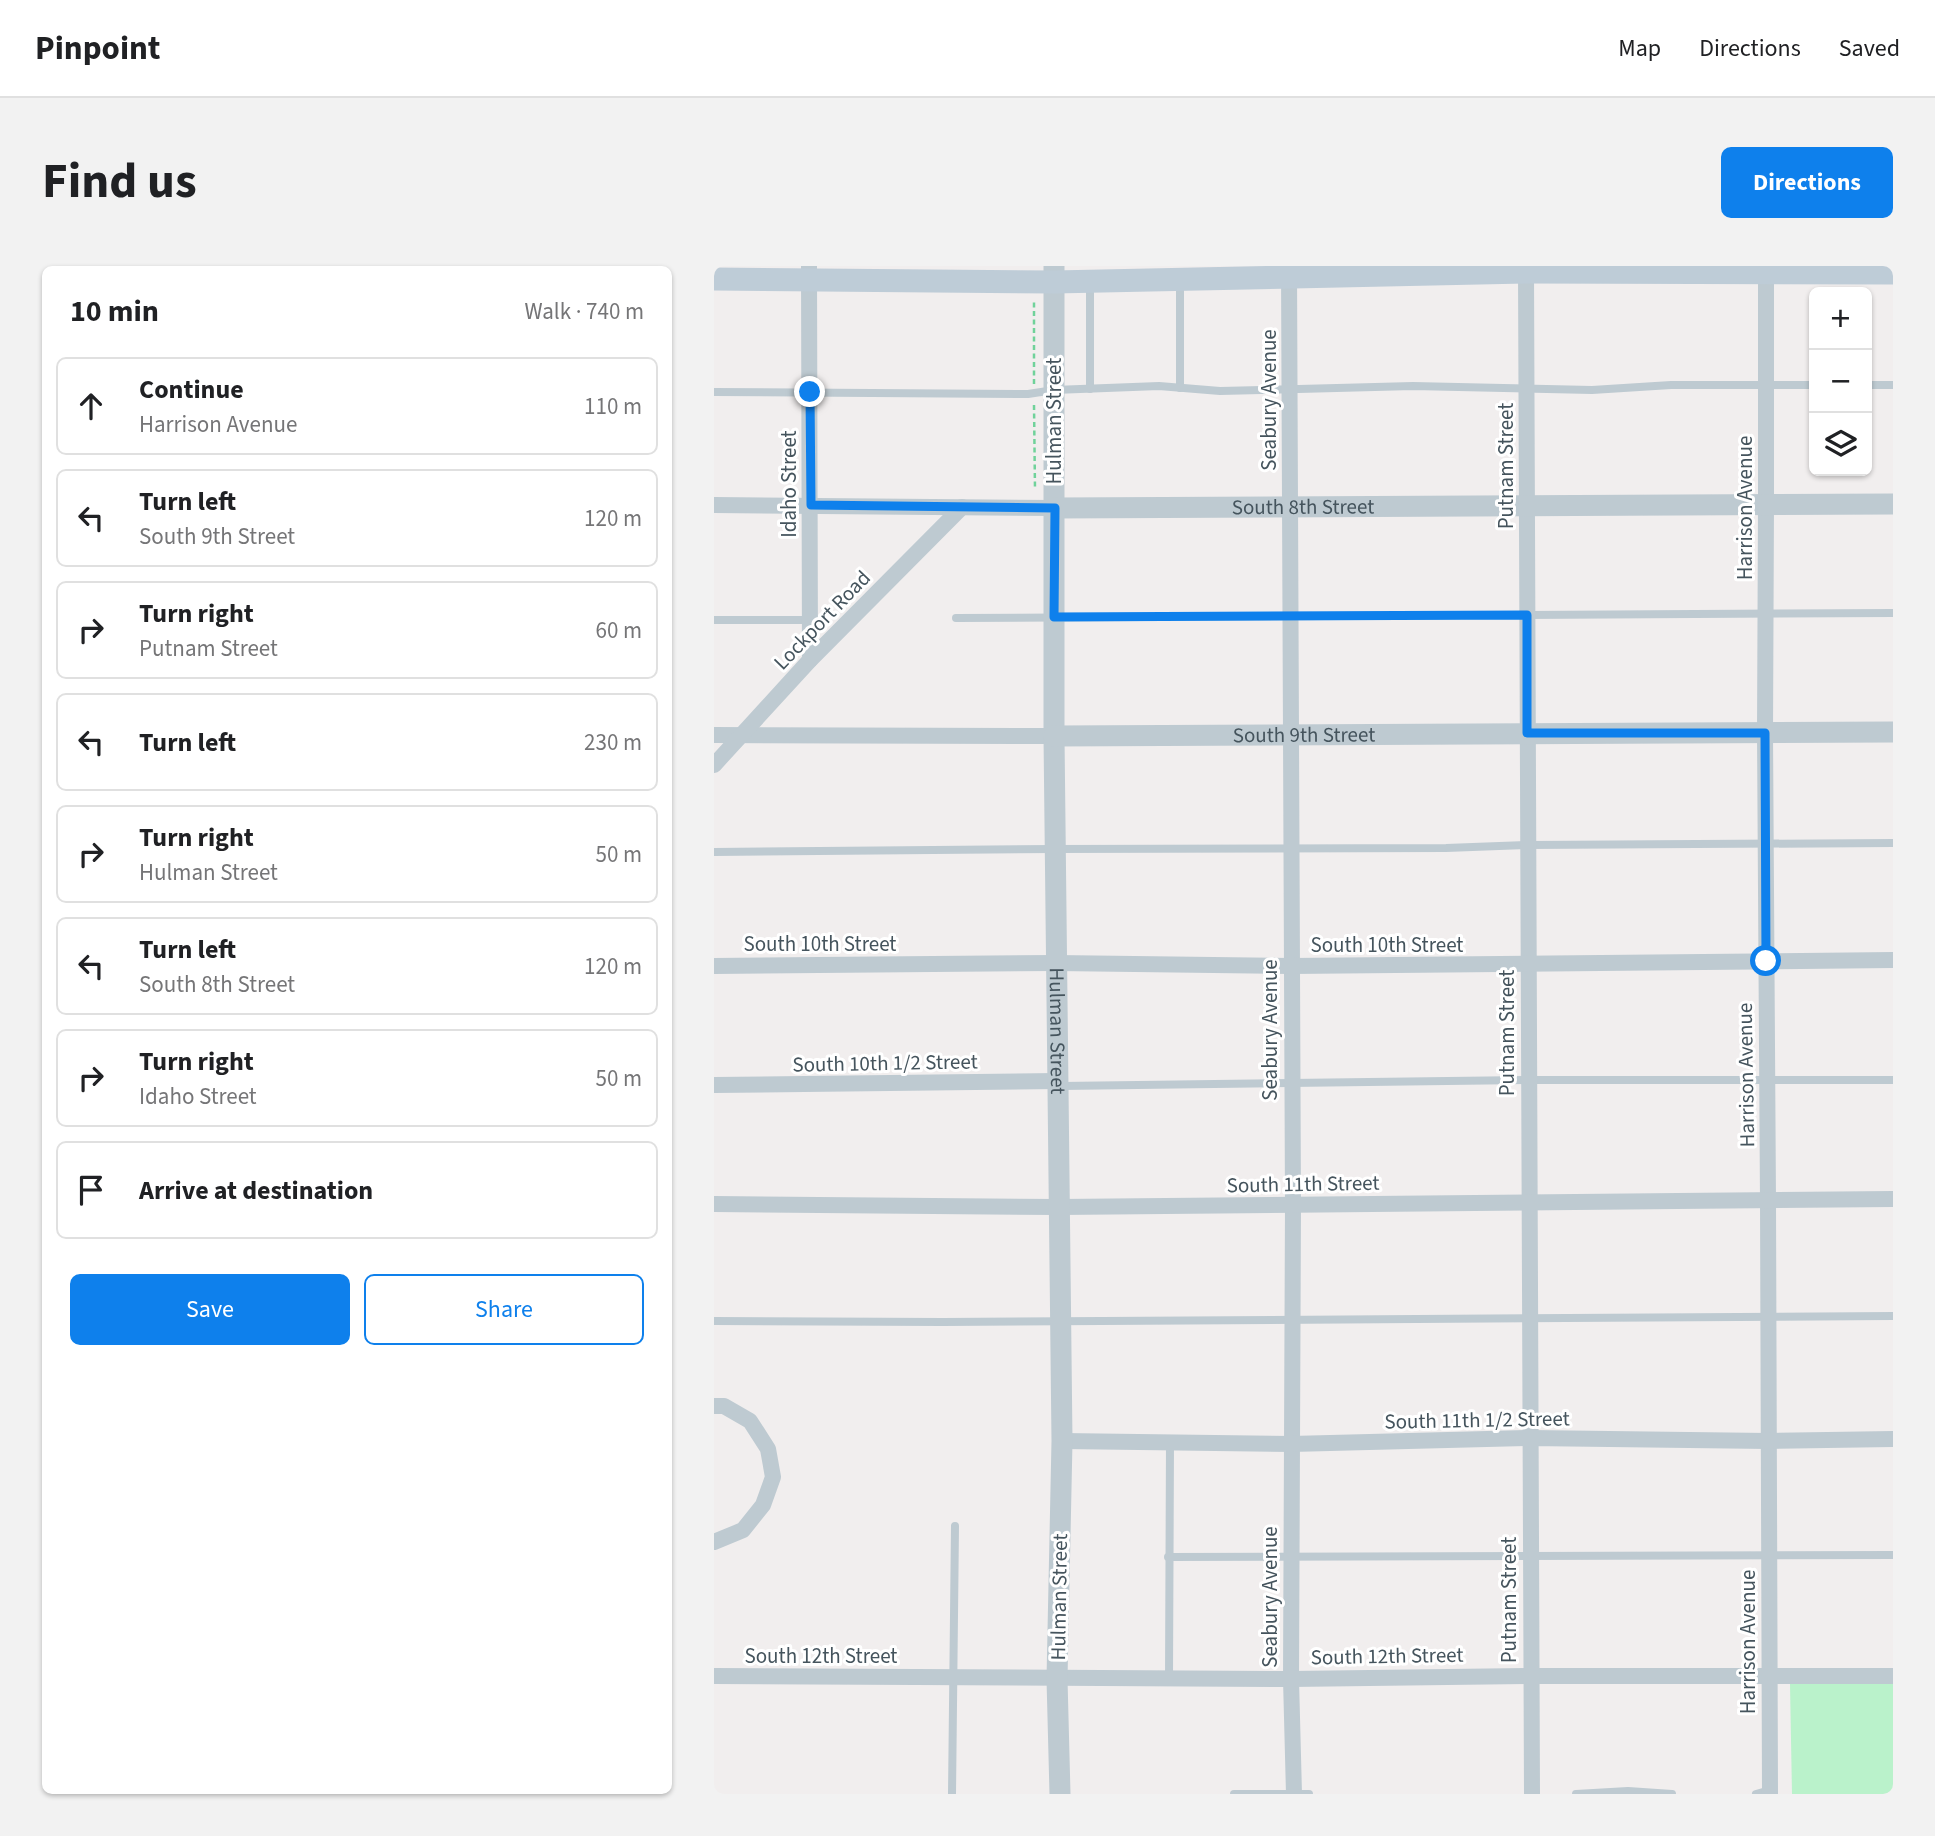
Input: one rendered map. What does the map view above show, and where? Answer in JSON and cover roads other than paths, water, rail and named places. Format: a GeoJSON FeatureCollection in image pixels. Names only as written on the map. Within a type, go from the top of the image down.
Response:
{"type":"FeatureCollection","features":[{"type":"Feature","properties":{"kind":"main road"},"geometry":{"type":"LineString","coordinates":[[714,279],[809,272],[944,277],[1054,274],[1090,282],[1289,272],[1526,272],[1606,269],[1893,273]]}},
{"type":"Feature","properties":{"kind":"street","name":"Idaho Street"},"geometry":{"type":"LineString","coordinates":[[809,272],[810,660]]}},
{"type":"Feature","properties":{"kind":"street","name":"Seabury Avenue"},"geometry":{"type":"LineString","coordinates":[[1289,272],[1293,1205],[1291,1679],[1294,1794]]}},
{"type":"Feature","properties":{"kind":"street","name":"Putnam Street"},"geometry":{"type":"LineString","coordinates":[[1526,272],[1532,1794]]}},
{"type":"Feature","properties":{"kind":"street","name":"Harrison Avenue"},"geometry":{"type":"LineString","coordinates":[[1765,1793],[1770,1675],[1765,733],[1766,272]]}},
{"type":"Feature","properties":{"kind":"street","name":"Hulman Street"},"geometry":{"type":"LineString","coordinates":[[1054,274],[1054,736],[1062,1441],[1057,1679],[1059,1794]]}},
{"type":"Feature","properties":{"kind":"street","name":"South 8th Street"},"geometry":{"type":"LineString","coordinates":[[714,505],[1055,508],[1893,505]]}},
{"type":"Feature","properties":{"kind":"street","name":"Lockport Road"},"geometry":{"type":"LineString","coordinates":[[714,765],[810,660],[962,507]]}},
{"type":"Feature","properties":{"kind":"street","name":"South 9th Street"},"geometry":{"type":"LineString","coordinates":[[714,735],[1893,732]]}},
{"type":"Feature","properties":{"kind":"street","name":"South 10th Street"},"geometry":{"type":"LineString","coordinates":[[714,966],[1056,963],[1528,965],[1893,960]]}},
{"type":"Feature","properties":{"kind":"street","name":"South 10th 1/2 Street"},"geometry":{"type":"LineString","coordinates":[[714,1085],[1058,1084]]}},
{"type":"Feature","properties":{"kind":"street","name":"South 11th Street"},"geometry":{"type":"LineString","coordinates":[[714,1204],[1059,1207],[1893,1199]]}},
{"type":"Feature","properties":{"kind":"street"},"geometry":{"type":"LineString","coordinates":[[714,1406],[724,1406],[750,1421],[768,1449],[773,1477],[763,1505],[743,1530],[714,1542]]}},
{"type":"Feature","properties":{"kind":"street","name":"South 11th 1/2 Street"},"geometry":{"type":"LineString","coordinates":[[1062,1441],[1292,1444],[1530,1438],[1769,1441],[1893,1439]]}},
{"type":"Feature","properties":{"kind":"street","name":"South 12th Street"},"geometry":{"type":"LineString","coordinates":[[714,1676],[1057,1679],[1893,1676]]}},
{"type":"Feature","properties":{"kind":"lane"},"geometry":{"type":"LineString","coordinates":[[1180,279],[1180,388]]}},
{"type":"Feature","properties":{"kind":"lane"},"geometry":{"type":"LineString","coordinates":[[1090,282],[1090,389]]}},
{"type":"Feature","properties":{"kind":"lane"},"geometry":{"type":"LineString","coordinates":[[714,392],[1028,394],[1054,390],[1159,386],[1220,391],[1413,386],[1592,390],[1671,385],[1809,384]]}},
{"type":"Feature","properties":{"kind":"lane"},"geometry":{"type":"LineString","coordinates":[[1872,385],[1893,385]]}},
{"type":"Feature","properties":{"kind":"lane"},"geometry":{"type":"LineString","coordinates":[[956,618],[1893,613]]}},
{"type":"Feature","properties":{"kind":"lane"},"geometry":{"type":"LineString","coordinates":[[714,620],[810,620]]}},
{"type":"Feature","properties":{"kind":"lane"},"geometry":{"type":"LineString","coordinates":[[714,852],[1893,844]]}},
{"type":"Feature","properties":{"kind":"lane"},"geometry":{"type":"LineString","coordinates":[[1058,1084],[1893,1080]]}},
{"type":"Feature","properties":{"kind":"lane"},"geometry":{"type":"LineString","coordinates":[[714,1321],[1893,1316]]}},
{"type":"Feature","properties":{"kind":"lane"},"geometry":{"type":"LineString","coordinates":[[1169,1679],[1170,1443]]}},
{"type":"Feature","properties":{"kind":"lane"},"geometry":{"type":"LineString","coordinates":[[952,1794],[955,1526]]}},
{"type":"Feature","properties":{"kind":"lane"},"geometry":{"type":"LineString","coordinates":[[1168,1557],[1893,1555]]}},
{"type":"Feature","properties":{"kind":"lane"},"geometry":{"type":"LineString","coordinates":[[1576,1794],[1628,1791],[1672,1794]]}},
{"type":"Feature","properties":{"kind":"lane"},"geometry":{"type":"LineString","coordinates":[[1234,1794],[1309,1794]]}}]}
